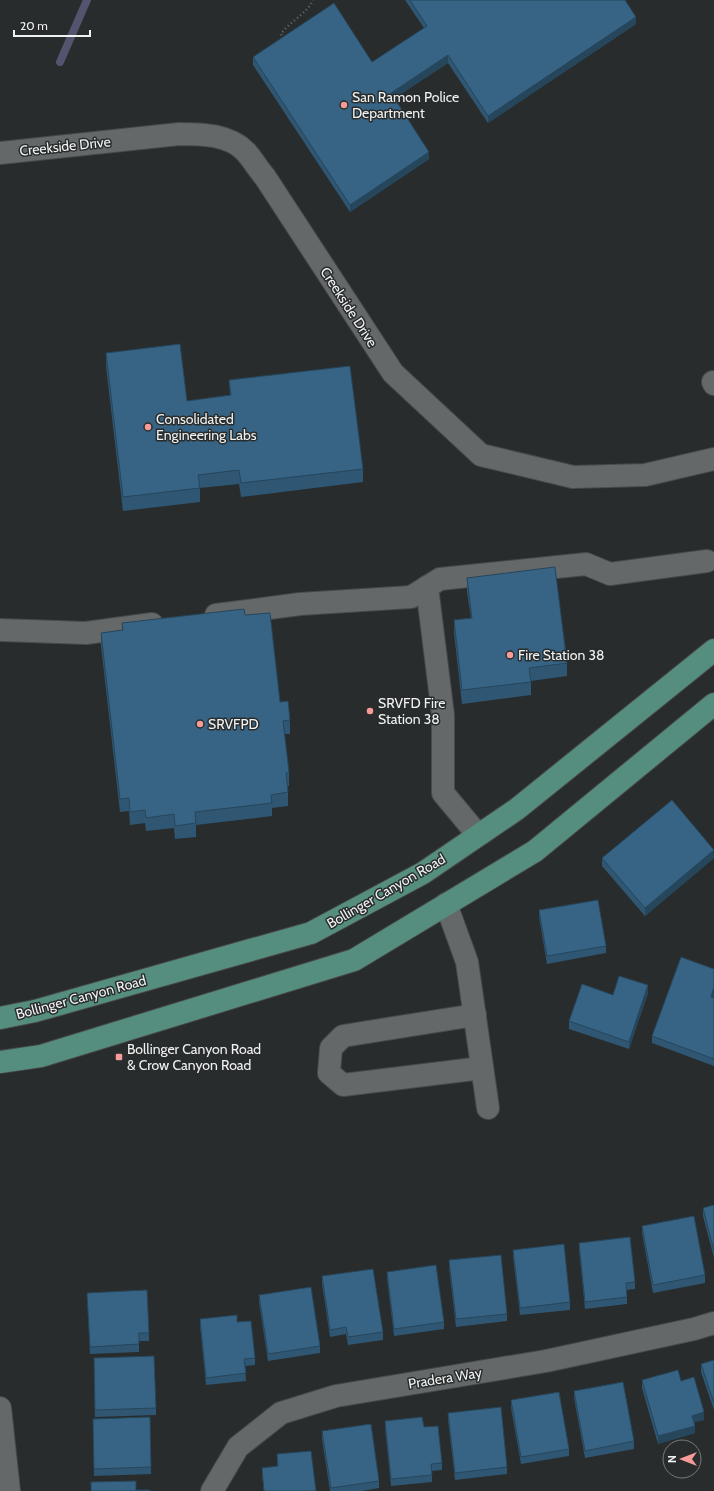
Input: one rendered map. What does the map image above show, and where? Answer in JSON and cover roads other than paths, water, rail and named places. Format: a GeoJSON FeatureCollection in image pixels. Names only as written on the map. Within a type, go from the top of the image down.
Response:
{"type":"FeatureCollection","features":[{"type":"Feature","properties":{"kind":"main road","name":"Bollinger Canyon Road"},"geometry":{"type":"LineString","coordinates":[[0,1018],[35,1011],[311,933],[423,873],[517,809],[714,650]]}},
{"type":"Feature","properties":{"kind":"main road"},"geometry":{"type":"LineString","coordinates":[[0,1062],[41,1056],[354,960],[535,851],[714,704]]}},
{"type":"Feature","properties":{"kind":"street","name":"Creekside Drive"},"geometry":{"type":"LineString","coordinates":[[0,153],[179,134],[206,135],[226,139],[245,152],[265,177],[393,373],[481,455],[573,476],[645,475],[714,459]]}},
{"type":"Feature","properties":{"kind":"street"},"geometry":{"type":"LineString","coordinates":[[196,618],[300,604],[411,597],[440,579],[586,564],[610,574],[707,561]]}},
{"type":"Feature","properties":{"kind":"street"},"geometry":{"type":"LineString","coordinates":[[427,587],[443,715],[443,793],[478,835]]}},
{"type":"Feature","properties":{"kind":"street"},"geometry":{"type":"LineString","coordinates":[[0,630],[86,634],[172,622]]}},
{"type":"Feature","properties":{"kind":"street"},"geometry":{"type":"LineString","coordinates":[[446,904],[467,962],[488,1108]]}},
{"type":"Feature","properties":{"kind":"street"},"geometry":{"type":"LineString","coordinates":[[475,1016],[343,1036],[331,1048],[329,1073],[343,1085],[482,1068]]}},
{"type":"Feature","properties":{"kind":"street","name":"Pradera Way"},"geometry":{"type":"LineString","coordinates":[[212,1491],[238,1447],[281,1413],[336,1396],[546,1361],[694,1329],[714,1322]]}},
{"type":"Feature","properties":{"kind":"street"},"geometry":{"type":"LineString","coordinates":[[0,1408],[9,1491]]}},
{"type":"Feature","properties":{"kind":"waterway"},"geometry":{"type":"LineString","coordinates":[[60,62],[87,0]]}},
{"type":"Feature","properties":{"kind":"place","name":"San Ramon Police Department"},"geometry":{"type":"Point","coordinates":[344,105]}},
{"type":"Feature","properties":{"kind":"place","name":"Consolidated Engineering Labs"},"geometry":{"type":"Point","coordinates":[148,427]}},
{"type":"Feature","properties":{"kind":"place","name":"Fire Station 38"},"geometry":{"type":"Point","coordinates":[510,655]}},
{"type":"Feature","properties":{"kind":"place","name":"SRVFD Fire Station 38"},"geometry":{"type":"Point","coordinates":[370,711]}},
{"type":"Feature","properties":{"kind":"place","name":"SRVFPD"},"geometry":{"type":"Point","coordinates":[200,724]}},
{"type":"Feature","properties":{"kind":"place","name":"Bollinger Canyon Road & Crow Canyon Road"},"geometry":{"type":"Point","coordinates":[119,1057]}}]}
